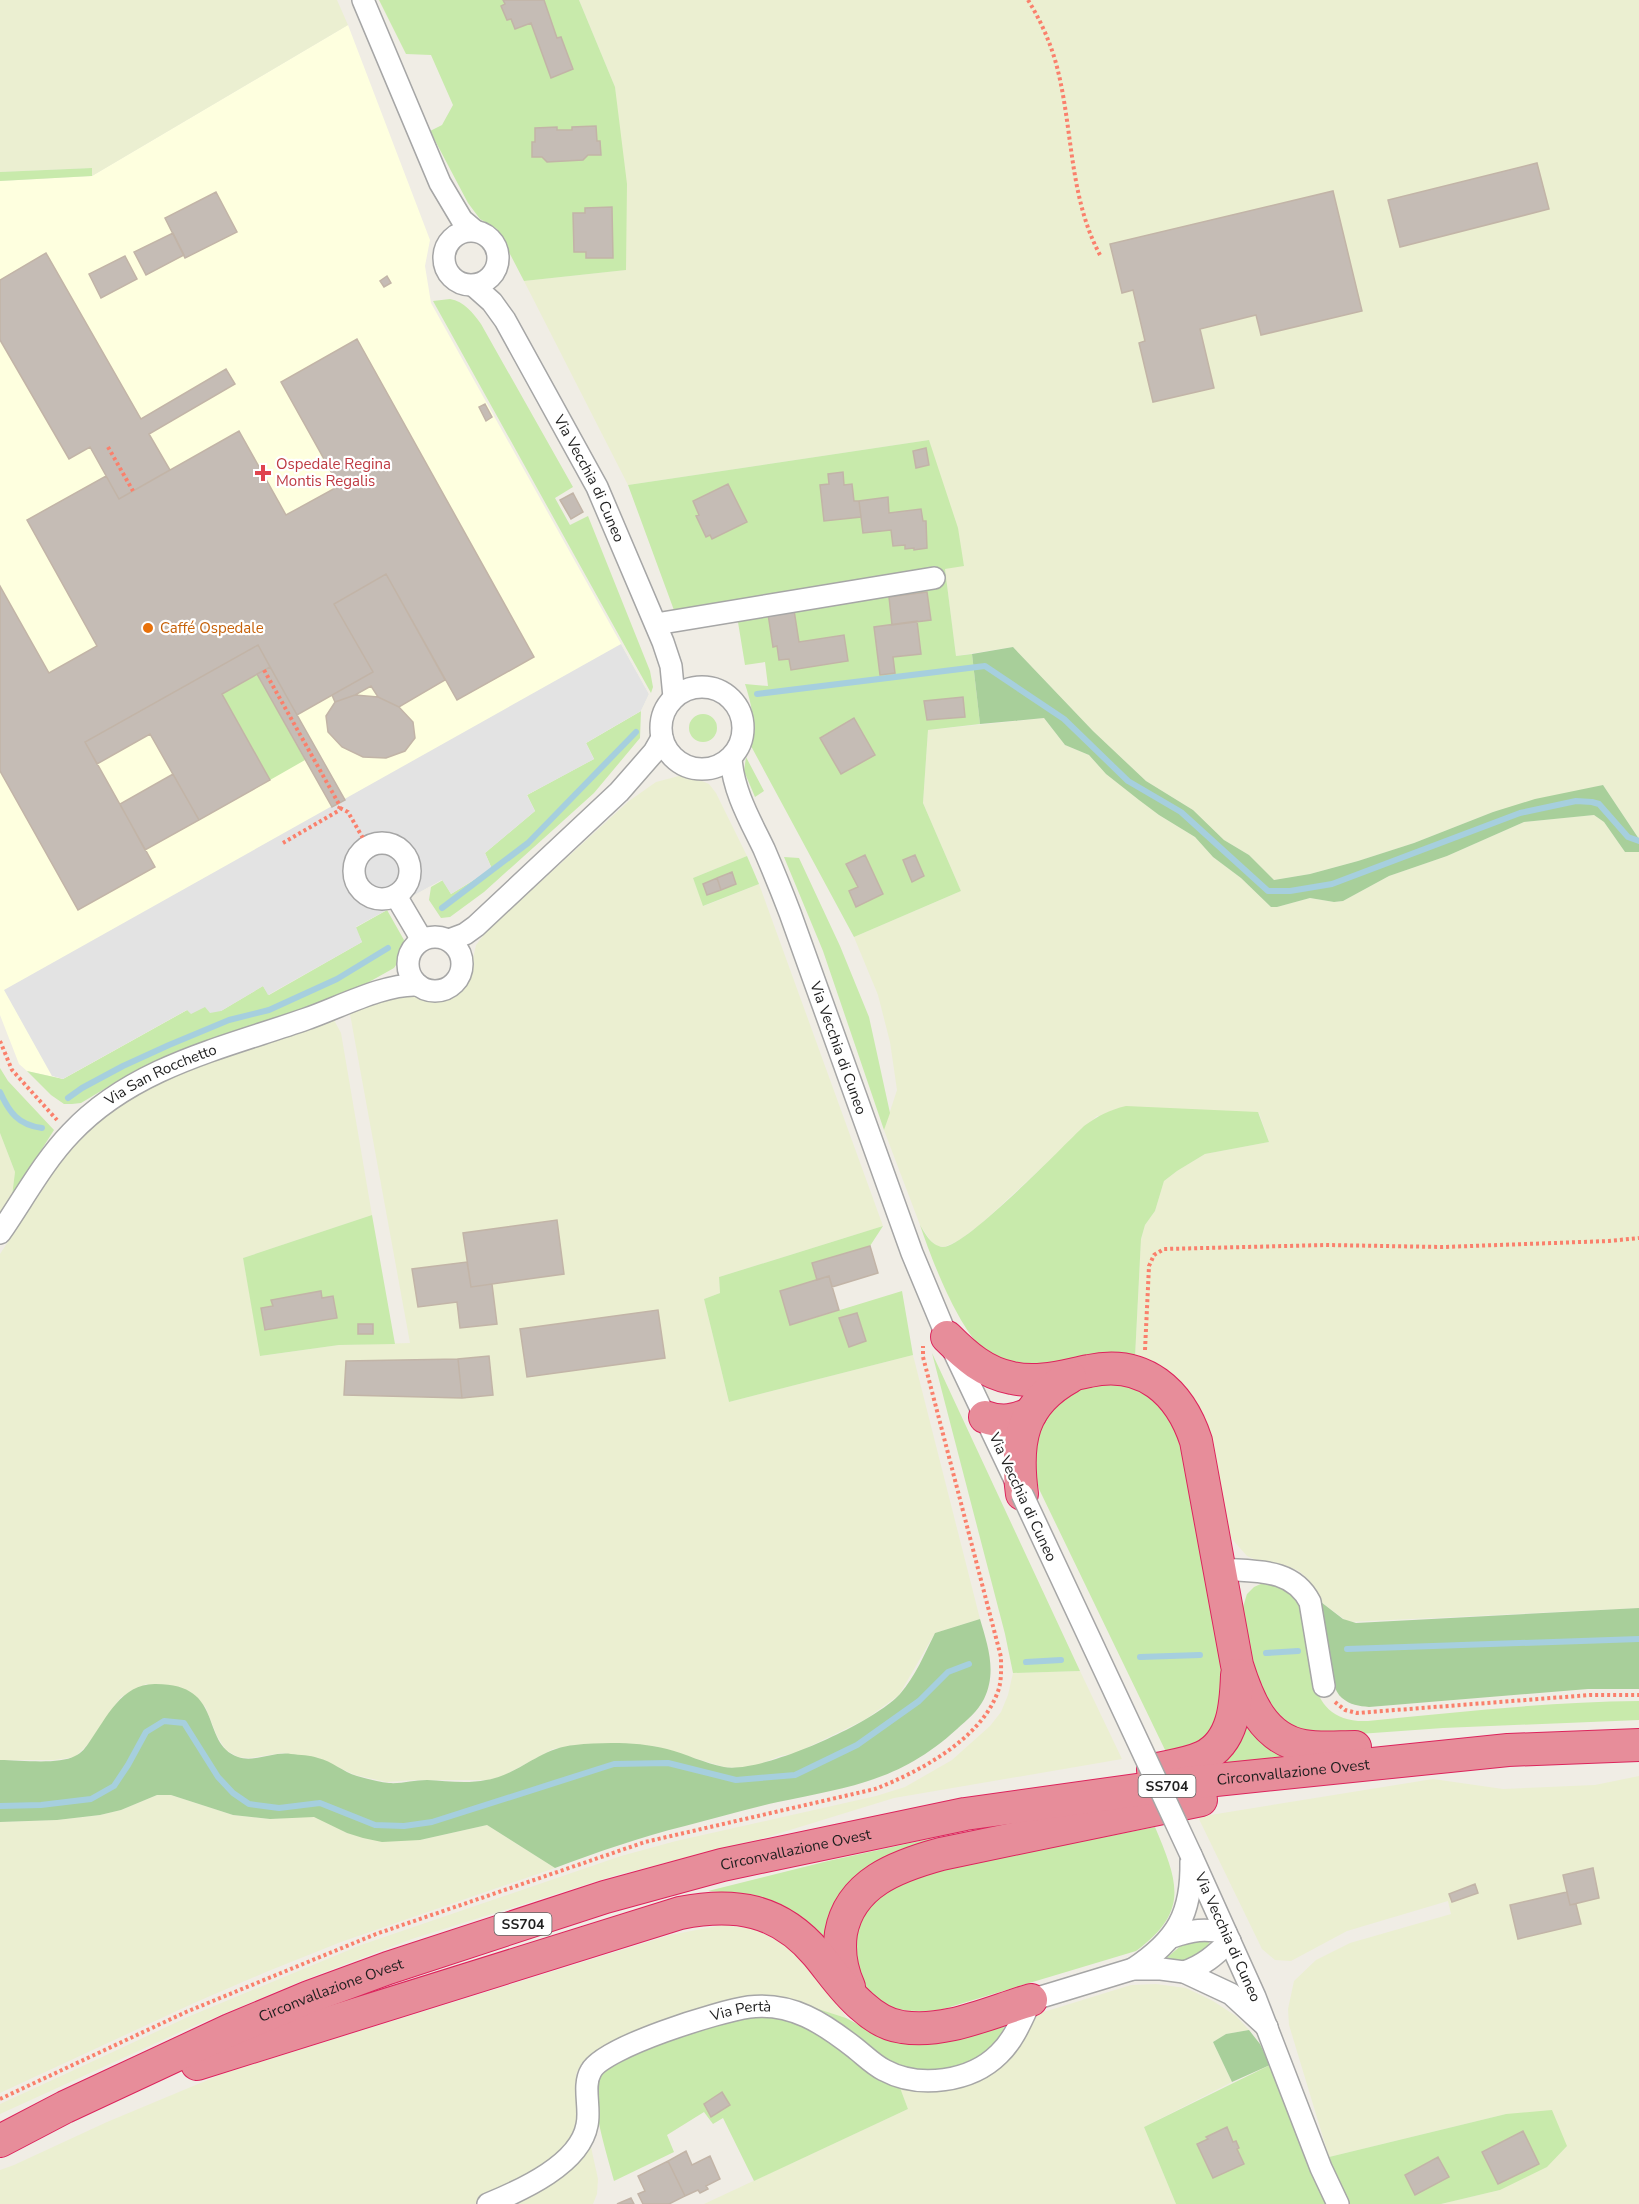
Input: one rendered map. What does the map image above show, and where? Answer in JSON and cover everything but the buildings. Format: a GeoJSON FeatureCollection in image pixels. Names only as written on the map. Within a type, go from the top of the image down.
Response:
{"type":"FeatureCollection","features":[{"type":"Feature","properties":{"kind":"highway"},"geometry":{"type":"LineString","coordinates":[[947,1337],[962,1352],[987,1370],[1014,1379],[1046,1380],[1105,1369],[1121,1370],[1143,1375],[1155,1381],[1182,1408],[1196,1441],[1237,1665],[1243,1685],[1257,1715],[1279,1737],[1306,1746],[1508,1750]]}},
{"type":"Feature","properties":{"kind":"highway"},"geometry":{"type":"LineString","coordinates":[[1022,1494],[1019,1475],[1020,1442],[1031,1413],[1046,1392],[1070,1376]]}},
{"type":"Feature","properties":{"kind":"highway"},"geometry":{"type":"LineString","coordinates":[[1014,1379],[994,1394],[984,1414],[1001,1422],[1011,1421],[1031,1413]]}},
{"type":"Feature","properties":{"kind":"highway"},"geometry":{"type":"LineString","coordinates":[[1001,1808],[1195,1760],[1206,1755],[1225,1736],[1231,1725],[1236,1695],[1237,1665]]}},
{"type":"Feature","properties":{"kind":"highway","name":"Circonvallazione Ovest"},"geometry":{"type":"LineString","coordinates":[[0,2141],[65,2107],[230,2030],[309,1997],[388,1968],[605,1897],[733,1863],[866,1833],[1001,1808],[1175,1784],[1333,1766],[1508,1750],[1639,1745]]}},
{"type":"Feature","properties":{"kind":"highway"},"geometry":{"type":"LineString","coordinates":[[868,2011],[850,1988],[840,1965],[840,1938],[848,1910],[857,1896],[883,1875],[940,1854],[1255,1789],[1333,1766]]}},
{"type":"Feature","properties":{"kind":"highway"},"geometry":{"type":"LineString","coordinates":[[65,2107],[302,2030],[680,1913],[706,1908],[728,1907],[749,1910],[784,1924],[815,1951],[839,1983],[868,2011],[892,2026],[927,2028],[944,2026],[1031,2000]]}},
{"type":"Feature","properties":{"kind":"street","name":"Via Vecchia di Cuneo"},"geometry":{"type":"LineString","coordinates":[[363,0],[440,183],[462,220],[474,231],[482,233],[495,243],[499,255],[498,266],[483,281],[465,285],[456,281],[445,266],[449,225],[440,183]]}},
{"type":"Feature","properties":{"kind":"street"},"geometry":{"type":"LineString","coordinates":[[449,242],[465,232],[474,231]]}},
{"type":"Feature","properties":{"kind":"street","name":"Via Vecchia di Cuneo"},"geometry":{"type":"LineString","coordinates":[[483,281],[492,302],[505,320],[597,487],[660,633],[671,666],[674,697],[663,716],[662,738]]}},
{"type":"Feature","properties":{"kind":"street"},"geometry":{"type":"LineString","coordinates":[[660,633],[934,578]]}},
{"type":"Feature","properties":{"kind":"street","name":"Via Vecchia di Cuneo"},"geometry":{"type":"LineString","coordinates":[[660,633],[684,670],[699,686]]}},
{"type":"Feature","properties":{"kind":"street"},"geometry":{"type":"LineString","coordinates":[[396,896],[422,940],[440,937],[455,948],[465,934],[619,792],[654,752],[662,738],[674,758],[700,770],[721,765],[731,758],[741,744],[744,727],[740,711],[730,697],[716,688],[699,686],[674,697]]}},
{"type":"Feature","properties":{"kind":"street","name":"Via Vecchia di Cuneo"},"geometry":{"type":"LineString","coordinates":[[731,758],[732,772],[748,818],[782,893],[902,1227],[934,1307],[1228,1937],[1267,2027],[1321,2168],[1338,2204]]}},
{"type":"Feature","properties":{"kind":"street"},"geometry":{"type":"LineString","coordinates":[[619,792],[644,776],[683,764]]}},
{"type":"Feature","properties":{"kind":"street","name":"Via Vecchia di Cuneo"},"geometry":{"type":"LineString","coordinates":[[710,769],[721,779],[748,818]]}},
{"type":"Feature","properties":{"kind":"street"},"geometry":{"type":"LineString","coordinates":[[377,843],[387,843],[399,849],[405,856],[409,865],[408,881],[396,896],[377,899],[365,894],[358,886],[354,878],[355,862],[360,853],[368,847],[377,843]]}},
{"type":"Feature","properties":{"kind":"street","name":"Via San Rocchetto"},"geometry":{"type":"LineString","coordinates":[[378,992],[408,963],[412,950],[422,940]]}},
{"type":"Feature","properties":{"kind":"street","name":"Via San Rocchetto"},"geometry":{"type":"LineString","coordinates":[[0,1233],[70,1134],[111,1097],[148,1075],[396,986],[418,985],[428,990],[440,991],[450,987],[458,979],[462,968],[455,948]]}},
{"type":"Feature","properties":{"kind":"street"},"geometry":{"type":"LineString","coordinates":[[408,963],[411,976],[418,985]]}},
{"type":"Feature","properties":{"kind":"street"},"geometry":{"type":"LineString","coordinates":[[1220,1569],[1281,1576],[1294,1581],[1304,1591],[1310,1602],[1324,1686]]}},
{"type":"Feature","properties":{"kind":"street"},"geometry":{"type":"LineString","coordinates":[[1031,2000],[1133,1969],[1153,1956],[1172,1937],[1184,1914],[1189,1895],[1191,1855]]}},
{"type":"Feature","properties":{"kind":"street"},"geometry":{"type":"LineString","coordinates":[[1172,1937],[1190,1930],[1201,1929],[1228,1937],[1209,1960],[1198,1968],[1184,1972]]}},
{"type":"Feature","properties":{"kind":"street"},"geometry":{"type":"LineString","coordinates":[[1133,1969],[1184,1972],[1231,1994],[1267,2027]]}},
{"type":"Feature","properties":{"kind":"street","name":"Via Pertà"},"geometry":{"type":"LineString","coordinates":[[488,2204],[523,2188],[570,2157],[578,2146],[587,2125],[588,2081],[592,2067],[614,2052],[646,2038],[748,2007],[788,2008],[816,2019],[883,2070],[907,2079],[938,2080],[970,2072],[999,2054],[1018,2027],[1031,2000]]}},
{"type":"Feature","properties":{"kind":"path"},"geometry":{"type":"LineString","coordinates":[[1028,0],[1046,34],[1057,66],[1078,189],[1090,235],[1100,255]]}},
{"type":"Feature","properties":{"kind":"path"},"geometry":{"type":"LineString","coordinates":[[108,447],[133,491]]}},
{"type":"Feature","properties":{"kind":"path"},"geometry":{"type":"LineString","coordinates":[[264,670],[340,806],[348,813],[368,847]]}},
{"type":"Feature","properties":{"kind":"path"},"geometry":{"type":"LineString","coordinates":[[283,843],[340,806]]}},
{"type":"Feature","properties":{"kind":"path"},"geometry":{"type":"LineString","coordinates":[[0,1041],[12,1070],[70,1134]]}},
{"type":"Feature","properties":{"kind":"path"},"geometry":{"type":"LineString","coordinates":[[1143,1375],[1149,1266],[1154,1255],[1164,1249],[1326,1245],[1443,1247],[1639,1238]]}},
{"type":"Feature","properties":{"kind":"path"},"geometry":{"type":"LineString","coordinates":[[0,2099],[186,2012],[346,1945],[652,1840],[875,1789],[911,1774],[933,1761],[970,1732],[983,1719],[998,1692],[1001,1675],[1000,1657],[923,1358],[923,1341],[934,1307]]}},
{"type":"Feature","properties":{"kind":"path"},"geometry":{"type":"LineString","coordinates":[[1324,1686],[1337,1704],[1357,1713],[1590,1695],[1639,1695]]}},
{"type":"Feature","properties":{"kind":"shaded area"},"geometry":{"type":"Polygon","coordinates":[[[0,0],[337,0],[348,25],[92,176],[91,168],[0,172],[0,0]]]}},
{"type":"Feature","properties":{"kind":"shaded area"},"geometry":{"type":"Polygon","coordinates":[[[579,0],[1639,0],[1639,839],[1603,785],[1493,812],[1414,843],[1358,861],[1310,874],[1274,880],[1249,855],[1224,840],[1193,810],[1146,781],[1093,731],[1013,647],[956,656],[945,569],[964,565],[929,440],[628,485],[524,281],[625,270],[615,87],[579,0]]]}},
{"type":"Feature","properties":{"kind":"shaded area","name":"Ospedale Regina Montis Regalis"},"geometry":{"type":"Polygon","coordinates":[[[348,25],[430,240],[425,266],[431,303],[649,694],[641,711],[586,743],[442,880],[63,1079],[27,1071],[19,1064],[0,1015],[0,181],[92,176],[348,25]]]}},
{"type":"Feature","properties":{"kind":"shaded area"},"geometry":{"type":"Polygon","coordinates":[[[621,644],[649,694],[641,711],[586,743],[594,759],[527,795],[535,811],[485,853],[492,869],[451,894],[442,880],[356,927],[362,942],[268,995],[263,986],[221,1011],[210,1013],[205,1007],[191,1014],[187,1010],[63,1079],[52,1076],[4,990],[621,644]]]}},
{"type":"Feature","properties":{"kind":"shaded area"},"geometry":{"type":"Polygon","coordinates":[[[1044,718],[1065,745],[1089,755],[1106,774],[1159,815],[1195,837],[1213,857],[1241,878],[1271,907],[1310,898],[1334,902],[1343,901],[1389,876],[1447,856],[1524,822],[1594,815],[1604,822],[1625,852],[1639,852],[1639,1608],[1348,1622],[1317,1599],[1309,1580],[1299,1571],[1247,1556],[1232,1539],[1227,1530],[1211,1440],[1204,1418],[1172,1375],[1158,1366],[1135,1357],[1141,1239],[1145,1225],[1155,1211],[1164,1181],[1177,1171],[1205,1154],[1269,1142],[1259,1113],[1097,1116],[981,1224],[958,1241],[944,1247],[937,1246],[920,1225],[884,1130],[897,1090],[890,1042],[878,995],[854,937],[961,891],[923,803],[928,730],[1044,718]]]}},
{"type":"Feature","properties":{"kind":"shaded area"},"geometry":{"type":"Polygon","coordinates":[[[679,776],[690,776],[709,784],[716,793],[747,856],[693,878],[704,906],[759,884],[883,1226],[719,1277],[720,1293],[704,1299],[729,1402],[913,1355],[980,1619],[935,1633],[899,1695],[866,1719],[796,1753],[780,1756],[758,1765],[739,1768],[724,1767],[654,1746],[576,1745],[553,1749],[503,1776],[488,1780],[387,1782],[355,1775],[318,1758],[283,1753],[249,1758],[238,1757],[226,1750],[217,1736],[205,1706],[146,1684],[121,1697],[88,1744],[75,1757],[54,1760],[0,1760],[0,1254],[61,1161],[106,1115],[162,1079],[326,1020],[334,1020],[341,1033],[372,1215],[243,1258],[261,1356],[339,1345],[410,1343],[350,1014],[356,1008],[406,994],[433,1000],[455,993],[469,976],[476,945],[486,932],[629,801],[656,782],[679,776]]]}},
{"type":"Feature","properties":{"kind":"shaded area"},"geometry":{"type":"Polygon","coordinates":[[[0,1133],[15,1172],[12,1196],[0,1213],[0,1133]]]}},
{"type":"Feature","properties":{"kind":"shaded area"},"geometry":{"type":"Polygon","coordinates":[[[1080,1671],[1122,1759],[894,1798],[764,1838],[613,1876],[412,1939],[314,1976],[189,2028],[0,2114],[0,2104],[190,2016],[361,1945],[621,1856],[676,1841],[876,1796],[905,1787],[952,1760],[990,1726],[1001,1712],[1013,1673],[1080,1671]]]}},
{"type":"Feature","properties":{"kind":"shaded area"},"geometry":{"type":"Polygon","coordinates":[[[1639,1776],[1639,2204],[1441,2204],[1500,2190],[1506,2114],[1329,2157],[1289,2025],[1288,2009],[1294,1981],[1316,1960],[1350,1943],[1451,1914],[1448,1901],[1347,1931],[1291,1961],[1275,1960],[1262,1949],[1198,1817],[1433,1779],[1503,1789],[1595,1785],[1639,1776]]]}},
{"type":"Feature","properties":{"kind":"shaded area"},"geometry":{"type":"Polygon","coordinates":[[[157,1795],[171,1795],[233,1815],[270,1819],[314,1816],[347,1833],[420,1840],[487,1825],[555,1868],[341,1942],[266,1972],[0,2093],[0,1822],[57,1820],[100,1815],[121,1810],[157,1795]]]}},
{"type":"Feature","properties":{"kind":"shaded area"},"geometry":{"type":"Polygon","coordinates":[[[723,1925],[754,1929],[793,1949],[832,1995],[846,2018],[788,2000],[593,2056],[582,2063],[576,2074],[582,2106],[573,2145],[504,2192],[475,2204],[0,2204],[0,2170],[222,2074],[670,1935],[723,1925]]]}},
{"type":"Feature","properties":{"kind":"shaded area"},"geometry":{"type":"Polygon","coordinates":[[[1156,1984],[1186,1988],[1213,2001],[1236,2016],[1249,2030],[1226,2034],[1213,2042],[1232,2082],[1144,2127],[1176,2204],[704,2204],[908,2109],[899,2085],[919,2089],[1034,2015],[1131,1985],[1156,1984]]]}},
{"type":"Feature","properties":{"kind":"shaded area"},"geometry":{"type":"Polygon","coordinates":[[[591,2147],[598,2179],[597,2194],[593,2204],[508,2204],[591,2147]]]}},
{"type":"Feature","properties":{"kind":"green space"},"geometry":{"type":"Polygon","coordinates":[[[379,0],[579,0],[615,87],[627,184],[626,270],[524,281],[497,229],[480,219],[468,203],[430,131],[442,125],[453,105],[431,55],[406,54],[379,0]]]}},
{"type":"Feature","properties":{"kind":"green space"},"geometry":{"type":"Polygon","coordinates":[[[92,168],[92,176],[0,181],[0,172],[92,168]]]}},
{"type":"Feature","properties":{"kind":"green space"},"geometry":{"type":"Polygon","coordinates":[[[450,299],[464,305],[481,324],[573,487],[555,498],[570,525],[588,516],[650,671],[653,687],[651,693],[433,301],[450,299]]]}},
{"type":"Feature","properties":{"kind":"green space"},"geometry":{"type":"Polygon","coordinates":[[[929,440],[958,528],[964,566],[945,569],[956,656],[972,654],[980,724],[928,730],[923,803],[961,891],[854,937],[751,746],[752,715],[745,684],[768,686],[765,662],[745,665],[737,616],[675,613],[628,485],[929,440]]]}},
{"type":"Feature","properties":{"kind":"green space"},"geometry":{"type":"Polygon","coordinates":[[[1013,647],[1093,731],[1146,781],[1193,810],[1224,840],[1249,855],[1274,880],[1310,874],[1358,861],[1535,799],[1603,785],[1639,839],[1639,852],[1625,852],[1604,822],[1594,815],[1524,822],[1447,856],[1389,876],[1343,901],[1334,902],[1310,898],[1271,907],[1241,878],[1213,857],[1195,837],[1139,800],[1106,774],[1089,755],[1065,745],[1044,718],[980,724],[972,654],[1013,647]]]}},
{"type":"Feature","properties":{"kind":"green space"},"geometry":{"type":"Polygon","coordinates":[[[257,674],[305,760],[270,780],[222,694],[257,674]]]}},
{"type":"Feature","properties":{"kind":"green space"},"geometry":{"type":"Polygon","coordinates":[[[641,711],[640,738],[594,793],[484,892],[450,917],[441,918],[429,900],[431,887],[443,880],[451,894],[492,869],[485,853],[535,811],[527,795],[594,759],[586,743],[641,711]]]}},
{"type":"Feature","properties":{"kind":"green space"},"geometry":{"type":"Polygon","coordinates":[[[703,714],[713,718],[717,728],[713,738],[703,742],[693,738],[689,728],[693,718],[703,714]]]}},
{"type":"Feature","properties":{"kind":"green space"},"geometry":{"type":"Polygon","coordinates":[[[746,757],[764,791],[755,797],[744,771],[746,757]]]}},
{"type":"Feature","properties":{"kind":"green space"},"geometry":{"type":"Polygon","coordinates":[[[747,856],[759,884],[703,906],[693,878],[747,856]]]}},
{"type":"Feature","properties":{"kind":"green space"},"geometry":{"type":"Polygon","coordinates":[[[784,857],[799,858],[840,946],[869,1017],[890,1113],[884,1130],[823,951],[784,857]]]}},
{"type":"Feature","properties":{"kind":"green space"},"geometry":{"type":"Polygon","coordinates":[[[387,910],[404,940],[400,959],[394,968],[344,996],[163,1059],[136,1070],[81,1103],[64,1104],[51,1095],[27,1071],[63,1079],[187,1010],[206,1006],[221,1011],[263,986],[269,995],[362,942],[355,928],[387,910]]]}},
{"type":"Feature","properties":{"kind":"green space"},"geometry":{"type":"Polygon","coordinates":[[[0,1068],[8,1081],[54,1130],[12,1196],[15,1172],[0,1133],[0,1068]]]}},
{"type":"Feature","properties":{"kind":"green space"},"geometry":{"type":"Polygon","coordinates":[[[1126,1106],[1258,1112],[1269,1142],[1205,1154],[1164,1181],[1155,1211],[1145,1225],[1141,1239],[1135,1357],[1039,1366],[1023,1366],[999,1360],[982,1348],[963,1324],[938,1272],[920,1225],[935,1244],[943,1247],[955,1243],[992,1214],[1084,1126],[1114,1109],[1126,1106]]]}},
{"type":"Feature","properties":{"kind":"green space"},"geometry":{"type":"Polygon","coordinates":[[[372,1215],[395,1344],[339,1345],[260,1356],[243,1258],[372,1215]]]}},
{"type":"Feature","properties":{"kind":"green space"},"geometry":{"type":"Polygon","coordinates":[[[883,1226],[870,1246],[813,1263],[817,1280],[780,1291],[791,1325],[902,1291],[913,1355],[729,1402],[704,1299],[720,1293],[719,1277],[883,1226]]]}},
{"type":"Feature","properties":{"kind":"green space"},"geometry":{"type":"Polygon","coordinates":[[[932,1353],[1080,1671],[1013,1673],[1005,1634],[932,1353]]]}},
{"type":"Feature","properties":{"kind":"green space"},"geometry":{"type":"Polygon","coordinates":[[[1103,1382],[1129,1386],[1149,1395],[1168,1417],[1181,1442],[1222,1674],[1224,1704],[1208,1741],[1167,1754],[1039,1489],[1035,1475],[1034,1447],[1041,1421],[1049,1409],[1074,1388],[1103,1382]]]}},
{"type":"Feature","properties":{"kind":"green space"},"geometry":{"type":"Polygon","coordinates":[[[1263,1583],[1287,1586],[1295,1598],[1303,1624],[1309,1663],[1320,1698],[1331,1711],[1346,1719],[1368,1721],[1537,1705],[1639,1701],[1639,1720],[1443,1728],[1317,1737],[1276,1720],[1255,1673],[1242,1610],[1247,1594],[1254,1587],[1263,1583]]]}},
{"type":"Feature","properties":{"kind":"green space"},"geometry":{"type":"Polygon","coordinates":[[[1317,1599],[1343,1619],[1356,1623],[1639,1608],[1639,1689],[1588,1689],[1369,1707],[1355,1705],[1342,1698],[1332,1681],[1317,1599]]]}},
{"type":"Feature","properties":{"kind":"green space"},"geometry":{"type":"Polygon","coordinates":[[[980,1619],[991,1669],[984,1699],[957,1729],[915,1760],[894,1771],[851,1786],[668,1830],[555,1868],[487,1825],[420,1840],[382,1842],[347,1833],[314,1817],[270,1819],[233,1815],[171,1795],[157,1795],[121,1810],[100,1815],[57,1820],[0,1822],[0,1760],[49,1761],[68,1759],[77,1755],[82,1752],[117,1703],[134,1689],[144,1685],[178,1687],[193,1693],[209,1715],[219,1740],[226,1750],[238,1757],[251,1759],[278,1754],[312,1756],[352,1774],[385,1783],[486,1780],[509,1773],[562,1747],[598,1743],[656,1747],[724,1767],[741,1767],[789,1755],[867,1719],[900,1694],[919,1665],[935,1633],[980,1619]]]}},
{"type":"Feature","properties":{"kind":"green space"},"geometry":{"type":"Polygon","coordinates":[[[1245,1714],[1289,1756],[1214,1764],[1245,1714]]]}},
{"type":"Feature","properties":{"kind":"green space"},"geometry":{"type":"Polygon","coordinates":[[[1155,1827],[1173,1880],[1172,1909],[1153,1936],[1136,1951],[940,2010],[908,2011],[888,2006],[871,1995],[864,1986],[850,1941],[874,1895],[927,1872],[1155,1827]]]}},
{"type":"Feature","properties":{"kind":"green space"},"geometry":{"type":"Polygon","coordinates":[[[934,1838],[895,1856],[829,1948],[762,1899],[708,1891],[828,1861],[934,1838]]]}},
{"type":"Feature","properties":{"kind":"green space"},"geometry":{"type":"Polygon","coordinates":[[[1193,1940],[1210,1940],[1198,1957],[1178,1961],[1164,1960],[1183,1944],[1193,1940]]]}},
{"type":"Feature","properties":{"kind":"green space"},"geometry":{"type":"Polygon","coordinates":[[[815,2008],[846,2018],[874,2033],[1006,2022],[991,2050],[974,2060],[958,2067],[920,2072],[889,2064],[815,2008]]]}},
{"type":"Feature","properties":{"kind":"green space"},"geometry":{"type":"Polygon","coordinates":[[[756,2014],[796,2017],[899,2085],[908,2109],[754,2181],[723,2118],[713,2124],[704,2112],[667,2135],[674,2152],[614,2181],[596,2107],[596,2086],[603,2073],[619,2061],[666,2040],[718,2023],[756,2014]]]}},
{"type":"Feature","properties":{"kind":"green space"},"geometry":{"type":"Polygon","coordinates":[[[1249,2030],[1260,2044],[1270,2065],[1232,2082],[1213,2042],[1226,2034],[1249,2030]]]}},
{"type":"Feature","properties":{"kind":"green space"},"geometry":{"type":"Polygon","coordinates":[[[1270,2065],[1328,2204],[1176,2204],[1144,2127],[1270,2065]]]}},
{"type":"Feature","properties":{"kind":"green space"},"geometry":{"type":"Polygon","coordinates":[[[1552,2110],[1567,2146],[1547,2167],[1500,2190],[1441,2204],[1348,2204],[1329,2157],[1506,2114],[1552,2110]]]}},
{"type":"Feature","properties":{"kind":"waterway"},"geometry":{"type":"LineString","coordinates":[[757,694],[985,666],[1064,719],[1128,781],[1181,812],[1268,891],[1290,891],[1332,884],[1520,813],[1576,801],[1599,804],[1628,837],[1639,841]]}},
{"type":"Feature","properties":{"kind":"waterway"},"geometry":{"type":"LineString","coordinates":[[442,908],[528,843],[636,732]]}},
{"type":"Feature","properties":{"kind":"waterway"},"geometry":{"type":"LineString","coordinates":[[68,1098],[123,1066],[169,1045],[229,1020],[269,1010],[337,979],[388,948]]}},
{"type":"Feature","properties":{"kind":"waterway"},"geometry":{"type":"LineString","coordinates":[[0,1092],[15,1116],[27,1124],[42,1128]]}},
{"type":"Feature","properties":{"kind":"waterway"},"geometry":{"type":"LineString","coordinates":[[1347,1649],[1639,1639]]}},
{"type":"Feature","properties":{"kind":"waterway"},"geometry":{"type":"LineString","coordinates":[[1266,1653],[1298,1651]]}},
{"type":"Feature","properties":{"kind":"waterway"},"geometry":{"type":"LineString","coordinates":[[1140,1657],[1200,1655]]}},
{"type":"Feature","properties":{"kind":"waterway"},"geometry":{"type":"LineString","coordinates":[[1026,1662],[1061,1660]]}},
{"type":"Feature","properties":{"kind":"waterway"},"geometry":{"type":"LineString","coordinates":[[0,1806],[41,1805],[91,1799],[114,1786],[146,1732],[164,1721],[184,1723],[218,1777],[233,1793],[249,1804],[279,1808],[320,1803],[375,1825],[404,1826],[432,1822],[614,1764],[668,1763],[736,1780],[795,1775],[857,1745],[919,1701],[948,1672],[969,1664]]}},
{"type":"Feature","properties":{"kind":"place","name":"Ospedale Regina Montis Regalis"},"geometry":{"type":"Point","coordinates":[263,473]}},
{"type":"Feature","properties":{"kind":"place","name":"Caffé Ospedale"},"geometry":{"type":"Point","coordinates":[148,628]}}]}
